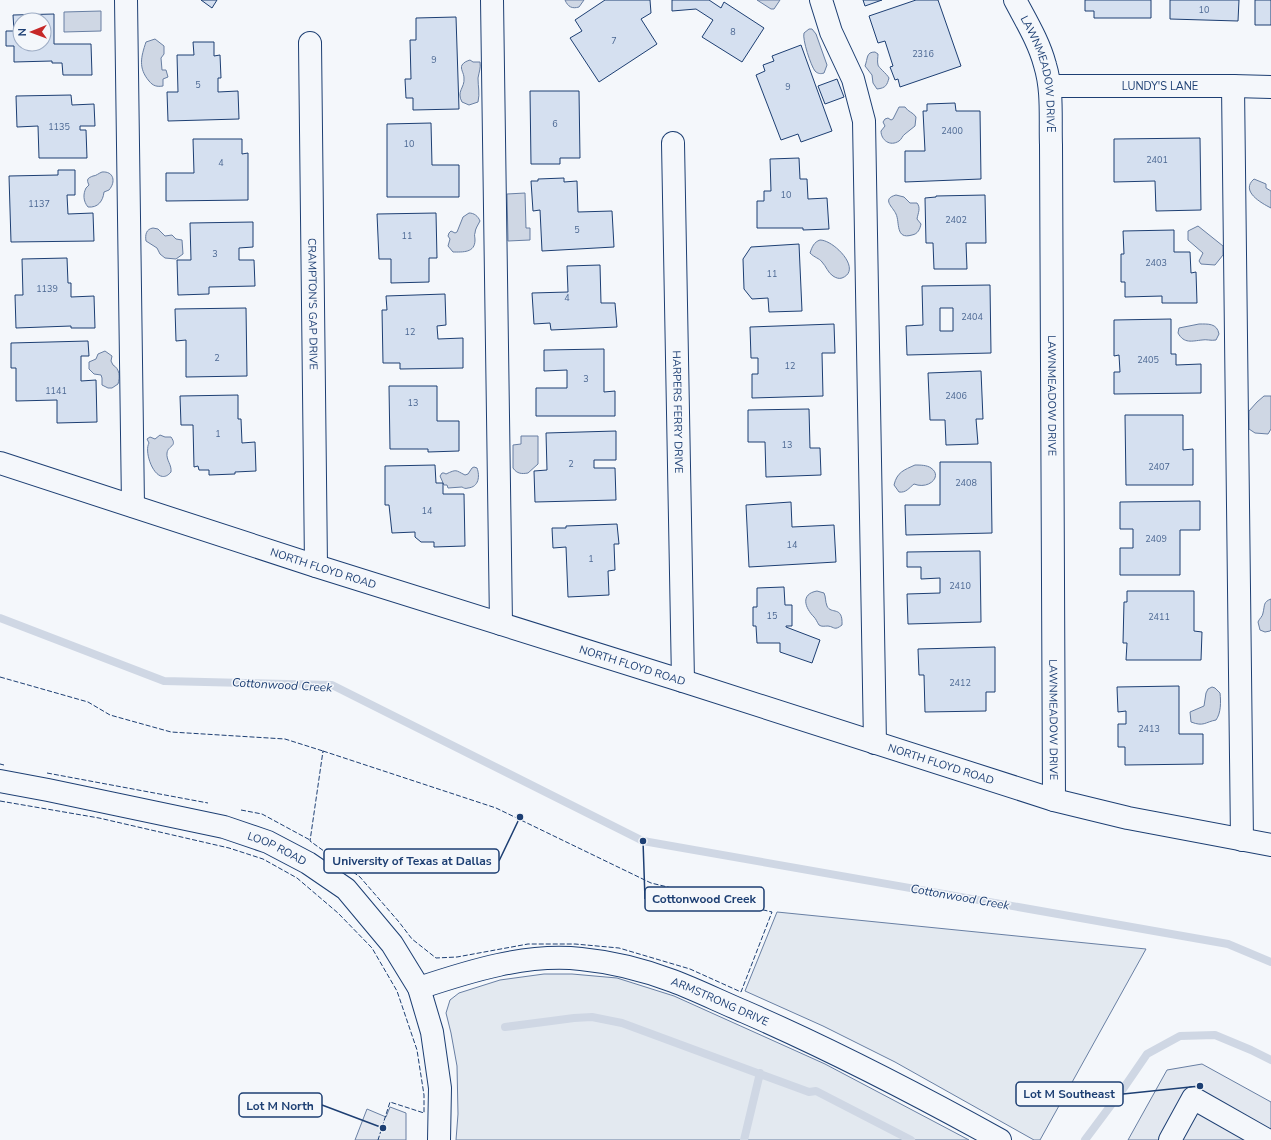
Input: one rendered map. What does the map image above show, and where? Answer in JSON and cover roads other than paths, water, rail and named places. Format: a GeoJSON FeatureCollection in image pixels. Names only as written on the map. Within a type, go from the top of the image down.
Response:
{"type":"FeatureCollection","features":[{"type":"Feature","properties":{"kind":"street"},"geometry":{"type":"LineString","coordinates":[[126,0],[133,506]]}},
{"type":"Feature","properties":{"kind":"street"},"geometry":{"type":"LineString","coordinates":[[492,0],[502,624]]}},
{"type":"Feature","properties":{"kind":"street"},"geometry":{"type":"LineString","coordinates":[[821,0],[831,32],[853,79],[864,121],[875,742]]}},
{"type":"Feature","properties":{"kind":"street","name":"LAWNMEADOW DRIVE"},"geometry":{"type":"LineString","coordinates":[[1015,0],[1040,52],[1050,86],[1054,800]]}},
{"type":"Feature","properties":{"kind":"street","name":"CRAMPTON'S GAP DRIVE"},"geometry":{"type":"LineString","coordinates":[[310,43],[316,566]]}},
{"type":"Feature","properties":{"kind":"street","name":"LUNDY'S LANE"},"geometry":{"type":"LineString","coordinates":[[1050,86],[1271,87]]}},
{"type":"Feature","properties":{"kind":"street"},"geometry":{"type":"LineString","coordinates":[[1233,86],[1242,840]]}},
{"type":"Feature","properties":{"kind":"street","name":"HARPERS FERRY DRIVE"},"geometry":{"type":"LineString","coordinates":[[673,144],[683,681]]}},
{"type":"Feature","properties":{"kind":"street","name":"NORTH FLOYD ROAD"},"geometry":{"type":"LineString","coordinates":[[0,463],[316,566],[683,681],[1054,800],[1128,818],[1271,845]]}},
{"type":"Feature","properties":{"kind":"street","name":"LOOP ROAD"},"geometry":{"type":"LineString","coordinates":[[0,781],[224,827],[268,842],[308,863],[346,890],[392,944],[419,988],[432,1032],[440,1088],[439,1140]]}},
{"type":"Feature","properties":{"kind":"street","name":"ARMSTRONG DRIVE"},"geometry":{"type":"LineString","coordinates":[[419,988],[453,977],[507,963],[549,959],[581,959],[621,966],[672,980],[802,1037],[873,1072],[1000,1140]]}},
{"type":"Feature","properties":{"kind":"street"},"geometry":{"type":"LineString","coordinates":[[1170,1140],[1193,1098],[1267,1140]]}},
{"type":"Feature","properties":{"kind":"waterway","name":"Cottonwood Creek"},"geometry":{"type":"LineString","coordinates":[[0,618],[164,681],[332,685],[643,841],[1228,944],[1271,962]]}},
{"type":"Feature","properties":{"kind":"waterway"},"geometry":{"type":"LineString","coordinates":[[505,1027],[592,1017],[622,1023],[809,1092],[816,1091],[911,1140]]}},
{"type":"Feature","properties":{"kind":"waterway"},"geometry":{"type":"LineString","coordinates":[[1085,1140],[1147,1054],[1180,1036],[1215,1035],[1271,1060]]}},
{"type":"Feature","properties":{"kind":"waterway"},"geometry":{"type":"LineString","coordinates":[[744,1140],[760,1073]]}},
{"type":"Feature","properties":{"kind":"place","name":"University of Texas at Dallas"},"geometry":{"type":"Point","coordinates":[520,817]}},
{"type":"Feature","properties":{"kind":"place","name":"Cottonwood Creek"},"geometry":{"type":"Point","coordinates":[643,841]}},
{"type":"Feature","properties":{"kind":"place","name":"Lot M Southeast"},"geometry":{"type":"Point","coordinates":[1200,1086]}},
{"type":"Feature","properties":{"kind":"place","name":"Lot M North"},"geometry":{"type":"Point","coordinates":[383,1128]}}]}
